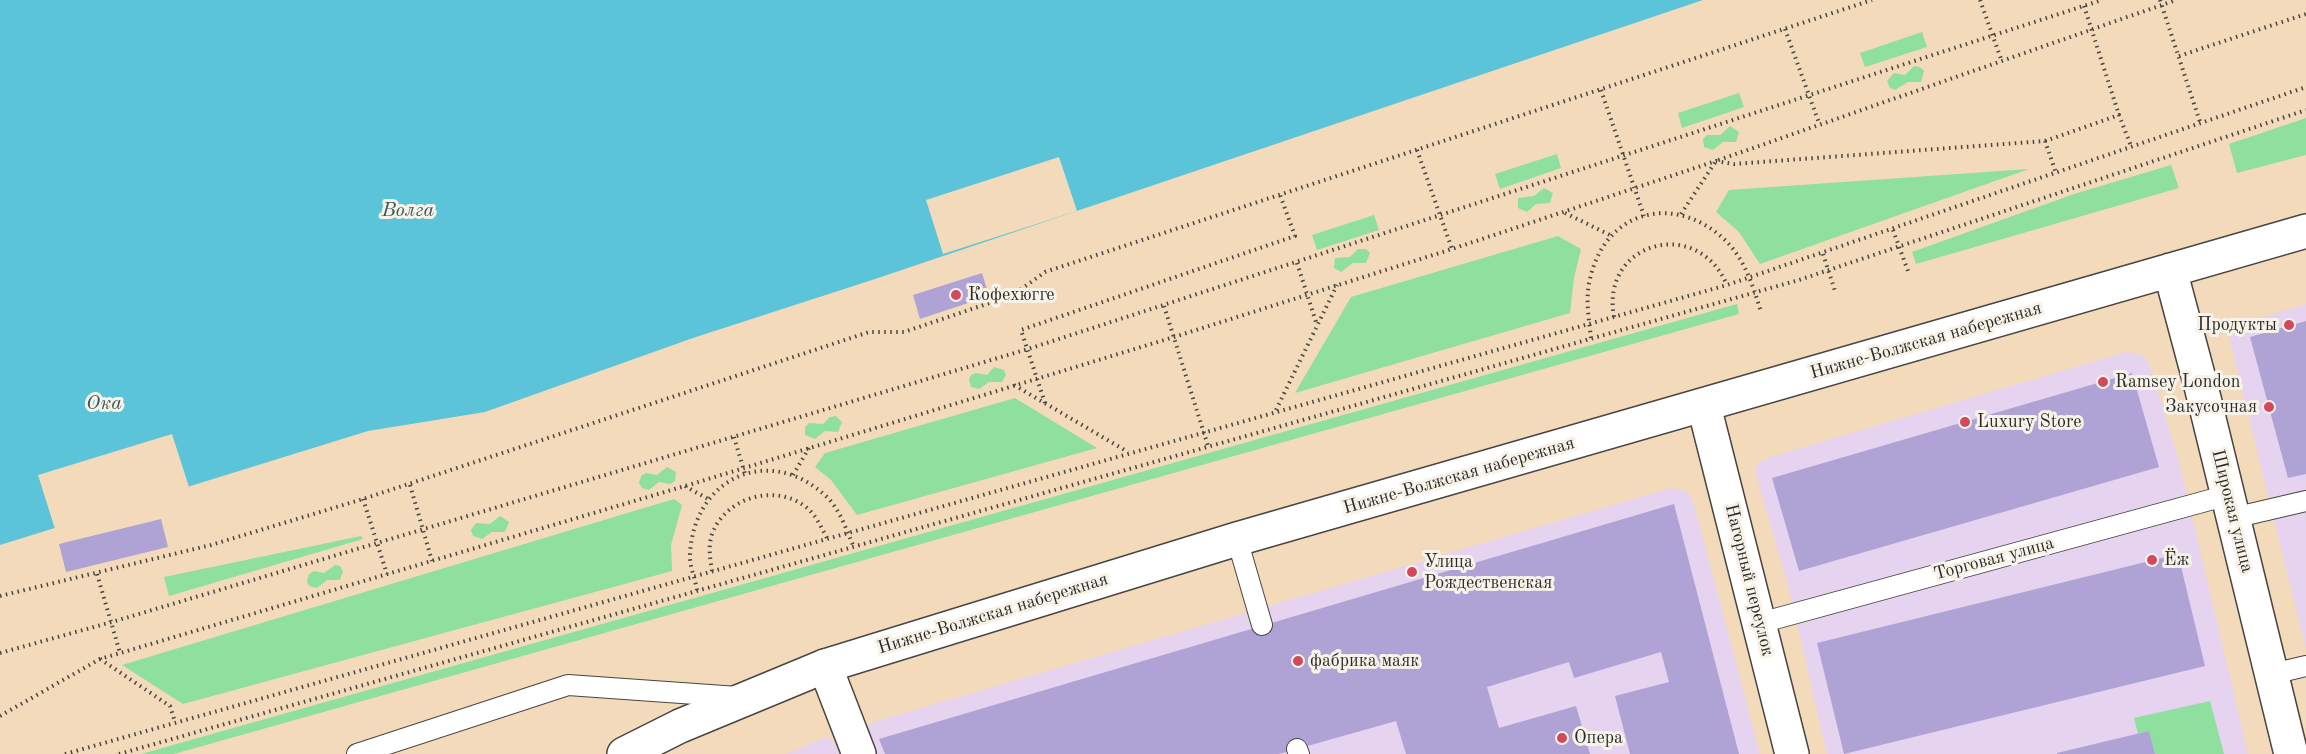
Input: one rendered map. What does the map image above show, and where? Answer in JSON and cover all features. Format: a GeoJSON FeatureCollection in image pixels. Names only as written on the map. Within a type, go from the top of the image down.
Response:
{"type":"FeatureCollection","features":[{"type":"Feature","properties":{"kind":"main road","name":"Нижне-Волжская набережная"},"geometry":{"type":"LineString","coordinates":[[624,754],[680,726],[825,666],[1237,539],[2306,231]]}},
{"type":"Feature","properties":{"kind":"main road","name":"Широкая улица"},"geometry":{"type":"LineString","coordinates":[[2170,270],[2291,754]]}},
{"type":"Feature","properties":{"kind":"main road","name":"Нагорный переулок"},"geometry":{"type":"LineString","coordinates":[[1704,406],[1792,754]]}},
{"type":"Feature","properties":{"kind":"main road"},"geometry":{"type":"LineString","coordinates":[[825,666],[859,754]]}},
{"type":"Feature","properties":{"kind":"lane","name":"Торговая улица"},"geometry":{"type":"LineString","coordinates":[[1760,623],[2230,507],[2306,501]]}},
{"type":"Feature","properties":{"kind":"lane"},"geometry":{"type":"LineString","coordinates":[[1237,539],[1262,625]]}},
{"type":"Feature","properties":{"kind":"lane"},"geometry":{"type":"LineString","coordinates":[[2272,674],[2306,666]]}},
{"type":"Feature","properties":{"kind":"lane"},"geometry":{"type":"LineString","coordinates":[[357,754],[568,685],[749,698]]}},
{"type":"Feature","properties":{"kind":"path"},"geometry":{"type":"LineString","coordinates":[[0,596],[211,545],[410,484],[869,332],[904,332],[1013,295],[1045,272],[1872,0]]}},
{"type":"Feature","properties":{"kind":"path"},"geometry":{"type":"LineString","coordinates":[[1980,0],[2001,59]]}},
{"type":"Feature","properties":{"kind":"path"},"geometry":{"type":"LineString","coordinates":[[0,653],[112,622],[1028,349],[2103,0]]}},
{"type":"Feature","properties":{"kind":"path"},"geometry":{"type":"LineString","coordinates":[[0,716],[100,659],[685,486],[1452,249],[1716,161],[2160,2],[2176,0]]}},
{"type":"Feature","properties":{"kind":"path"},"geometry":{"type":"LineString","coordinates":[[2160,2],[2200,122]]}},
{"type":"Feature","properties":{"kind":"path"},"geometry":{"type":"LineString","coordinates":[[2084,6],[2131,146]]}},
{"type":"Feature","properties":{"kind":"path"},"geometry":{"type":"LineString","coordinates":[[2179,56],[2306,14]]}},
{"type":"Feature","properties":{"kind":"path"},"geometry":{"type":"LineString","coordinates":[[1785,29],[1819,123]]}},
{"type":"Feature","properties":{"kind":"path"},"geometry":{"type":"LineString","coordinates":[[66,754],[1203,431],[1727,285],[2306,87]]}},
{"type":"Feature","properties":{"kind":"path"},"geometry":{"type":"LineString","coordinates":[[1601,90],[1644,216]]}},
{"type":"Feature","properties":{"kind":"path"},"geometry":{"type":"LineString","coordinates":[[119,754],[1755,292],[1828,270],[2306,110]]}},
{"type":"Feature","properties":{"kind":"path"},"geometry":{"type":"LineString","coordinates":[[1716,161],[1734,164],[2045,141],[2119,115]]}},
{"type":"Feature","properties":{"kind":"path"},"geometry":{"type":"LineString","coordinates":[[2045,141],[2056,173]]}},
{"type":"Feature","properties":{"kind":"path"},"geometry":{"type":"LineString","coordinates":[[1417,150],[1452,249]]}},
{"type":"Feature","properties":{"kind":"path"},"geometry":{"type":"LineString","coordinates":[[1681,214],[1716,161]]}},
{"type":"Feature","properties":{"kind":"path"},"geometry":{"type":"LineString","coordinates":[[1045,403],[1021,330],[1296,236],[1280,195]]}},
{"type":"Feature","properties":{"kind":"path"},"geometry":{"type":"LineString","coordinates":[[1564,212],[1610,235]]}},
{"type":"Feature","properties":{"kind":"path"},"geometry":{"type":"LineString","coordinates":[[1591,338],[1589,279],[1598,254],[1610,235],[1632,220],[1656,212],[1681,214],[1704,224],[1725,240],[1750,278],[1761,312]]}},
{"type":"Feature","properties":{"kind":"path"},"geometry":{"type":"LineString","coordinates":[[1893,230],[1908,271]]}},
{"type":"Feature","properties":{"kind":"path"},"geometry":{"type":"LineString","coordinates":[[1614,317],[1611,302],[1614,284],[1623,267],[1637,254],[1653,246],[1672,243],[1699,251],[1720,269],[1727,285]]}},
{"type":"Feature","properties":{"kind":"path"},"geometry":{"type":"LineString","coordinates":[[1823,254],[1835,291]]}},
{"type":"Feature","properties":{"kind":"path"},"geometry":{"type":"LineString","coordinates":[[1297,263],[1317,326]]}},
{"type":"Feature","properties":{"kind":"path"},"geometry":{"type":"LineString","coordinates":[[1276,411],[1337,285]]}},
{"type":"Feature","properties":{"kind":"path"},"geometry":{"type":"LineString","coordinates":[[1164,306],[1208,446]]}},
{"type":"Feature","properties":{"kind":"path"},"geometry":{"type":"LineString","coordinates":[[1014,385],[1128,453]]}},
{"type":"Feature","properties":{"kind":"path"},"geometry":{"type":"LineString","coordinates":[[734,437],[745,474]]}},
{"type":"Feature","properties":{"kind":"path"},"geometry":{"type":"LineString","coordinates":[[793,475],[809,447]]}},
{"type":"Feature","properties":{"kind":"path"},"geometry":{"type":"LineString","coordinates":[[697,590],[690,556],[693,532],[700,511],[713,491],[745,474],[783,470],[827,497],[841,516],[853,545]]}},
{"type":"Feature","properties":{"kind":"path"},"geometry":{"type":"LineString","coordinates":[[410,484],[432,561]]}},
{"type":"Feature","properties":{"kind":"path"},"geometry":{"type":"LineString","coordinates":[[685,486],[708,499]]}},
{"type":"Feature","properties":{"kind":"path"},"geometry":{"type":"LineString","coordinates":[[712,571],[709,552],[712,534],[722,517],[736,505],[753,497],[771,494],[789,498],[806,507],[818,521],[827,538]]}},
{"type":"Feature","properties":{"kind":"path"},"geometry":{"type":"LineString","coordinates":[[363,499],[387,574]]}},
{"type":"Feature","properties":{"kind":"path"},"geometry":{"type":"LineString","coordinates":[[97,574],[120,653]]}},
{"type":"Feature","properties":{"kind":"path"},"geometry":{"type":"LineString","coordinates":[[100,659],[171,706],[175,722]]}},
{"type":"Feature","properties":{"kind":"shaded area"},"geometry":{"type":"Polygon","coordinates":[[[2306,304],[2306,649],[2229,337],[2236,325],[2306,304]]]}},
{"type":"Feature","properties":{"kind":"shaded area"},"geometry":{"type":"Polygon","coordinates":[[[2126,352],[2143,355],[2152,371],[2180,466],[2248,754],[1827,754],[1789,589],[1755,471],[1758,463],[1767,458],[2126,352]]]}},
{"type":"Feature","properties":{"kind":"shaded area"},"geometry":{"type":"Polygon","coordinates":[[[1671,488],[1687,491],[1693,501],[1760,754],[872,754],[866,733],[868,726],[874,722],[1671,488]]]}},
{"type":"Feature","properties":{"kind":"shaded area"},"geometry":{"type":"Polygon","coordinates":[[[826,737],[833,741],[839,754],[786,754],[826,737]]]}},
{"type":"Feature","properties":{"kind":"green space"},"geometry":{"type":"Polygon","coordinates":[[[1922,32],[1927,47],[1865,67],[1860,53],[1922,32]]]}},
{"type":"Feature","properties":{"kind":"green space"},"geometry":{"type":"Polygon","coordinates":[[[1914,66],[1924,71],[1921,82],[1908,82],[1895,90],[1890,88],[1887,81],[1894,73],[1905,75],[1914,66]]]}},
{"type":"Feature","properties":{"kind":"green space"},"geometry":{"type":"Polygon","coordinates":[[[1739,93],[1744,107],[1682,128],[1678,113],[1739,93]]]}},
{"type":"Feature","properties":{"kind":"green space"},"geometry":{"type":"Polygon","coordinates":[[[2306,118],[2306,155],[2237,173],[2229,144],[2306,118]]]}},
{"type":"Feature","properties":{"kind":"green space"},"geometry":{"type":"Polygon","coordinates":[[[1730,126],[1739,132],[1736,142],[1723,142],[1713,150],[1704,147],[1703,139],[1707,135],[1720,135],[1730,126]]]}},
{"type":"Feature","properties":{"kind":"green space"},"geometry":{"type":"Polygon","coordinates":[[[1557,154],[1561,168],[1500,189],[1495,174],[1557,154]]]}},
{"type":"Feature","properties":{"kind":"green space"},"geometry":{"type":"Polygon","coordinates":[[[2171,165],[2179,188],[1916,264],[1912,252],[2074,194],[2171,165]]]}},
{"type":"Feature","properties":{"kind":"green space"},"geometry":{"type":"Polygon","coordinates":[[[2029,169],[1760,264],[1739,232],[1716,212],[1729,190],[2029,169]]]}},
{"type":"Feature","properties":{"kind":"green space"},"geometry":{"type":"Polygon","coordinates":[[[1544,188],[1553,193],[1550,203],[1536,204],[1527,212],[1518,208],[1518,198],[1534,196],[1544,188]]]}},
{"type":"Feature","properties":{"kind":"green space"},"geometry":{"type":"Polygon","coordinates":[[[1374,215],[1379,230],[1317,250],[1312,235],[1374,215]]]}},
{"type":"Feature","properties":{"kind":"green space"},"geometry":{"type":"Polygon","coordinates":[[[1558,236],[1581,249],[1574,278],[1570,313],[1295,393],[1351,297],[1558,236]]]}},
{"type":"Feature","properties":{"kind":"green space"},"geometry":{"type":"Polygon","coordinates":[[[1358,249],[1366,249],[1370,253],[1366,263],[1353,263],[1341,272],[1334,268],[1335,258],[1350,257],[1358,249]]]}},
{"type":"Feature","properties":{"kind":"green space"},"geometry":{"type":"Polygon","coordinates":[[[1737,304],[1739,314],[174,754],[141,754],[1737,304]]]}},
{"type":"Feature","properties":{"kind":"green space"},"geometry":{"type":"Polygon","coordinates":[[[994,367],[1004,370],[1006,375],[1002,382],[989,382],[979,389],[971,387],[969,380],[972,375],[976,373],[987,375],[994,367]]]}},
{"type":"Feature","properties":{"kind":"green space"},"geometry":{"type":"Polygon","coordinates":[[[1015,398],[1097,448],[857,515],[831,480],[815,467],[825,453],[1015,398]]]}},
{"type":"Feature","properties":{"kind":"green space"},"geometry":{"type":"Polygon","coordinates":[[[836,416],[842,422],[838,432],[825,431],[815,439],[805,435],[805,427],[809,423],[823,424],[830,417],[836,416]]]}},
{"type":"Feature","properties":{"kind":"green space"},"geometry":{"type":"Polygon","coordinates":[[[667,467],[676,472],[675,481],[670,484],[659,482],[649,490],[642,488],[639,483],[641,476],[646,473],[657,475],[667,467]]]}},
{"type":"Feature","properties":{"kind":"green space"},"geometry":{"type":"Polygon","coordinates":[[[674,499],[682,505],[671,545],[672,571],[183,704],[122,665],[674,499]]]}},
{"type":"Feature","properties":{"kind":"green space"},"geometry":{"type":"Polygon","coordinates":[[[500,516],[509,522],[505,532],[492,532],[482,539],[473,536],[471,530],[476,523],[490,524],[500,516]]]}},
{"type":"Feature","properties":{"kind":"green space"},"geometry":{"type":"Polygon","coordinates":[[[361,536],[363,539],[169,596],[164,577],[361,536]]]}},
{"type":"Feature","properties":{"kind":"green space"},"geometry":{"type":"Polygon","coordinates":[[[335,565],[340,566],[343,571],[340,580],[327,580],[317,588],[309,586],[307,581],[309,574],[314,571],[324,573],[335,565]]]}},
{"type":"Feature","properties":{"kind":"green space"},"geometry":{"type":"Polygon","coordinates":[[[2210,701],[2224,754],[2155,754],[2149,731],[2138,734],[2134,718],[2210,701]]]}},
{"type":"Feature","properties":{"kind":"water","name":"Волга"},"geometry":{"type":"Polygon","coordinates":[[[0,0],[1703,0],[875,279],[693,338],[485,412],[368,431],[0,545],[0,0]]]}},
{"type":"Feature","properties":{"kind":"pier"},"geometry":{"type":"Polygon","coordinates":[[[1059,157],[1077,211],[943,254],[926,200],[1059,157]]]}},
{"type":"Feature","properties":{"kind":"pier"},"geometry":{"type":"Polygon","coordinates":[[[172,434],[189,487],[55,529],[38,475],[172,434]]]}},
{"type":"Feature","properties":{"kind":"building"},"geometry":{"type":"Polygon","coordinates":[[[982,273],[989,296],[920,319],[913,295],[982,273]]]}},
{"type":"Feature","properties":{"kind":"building"},"geometry":{"type":"Polygon","coordinates":[[[2306,321],[2306,474],[2288,478],[2250,337],[2306,321]]]}},
{"type":"Feature","properties":{"kind":"building"},"geometry":{"type":"Polygon","coordinates":[[[2132,373],[2159,467],[1799,571],[1772,478],[2132,373]]]}},
{"type":"Feature","properties":{"kind":"building"},"geometry":{"type":"Polygon","coordinates":[[[1674,504],[1739,754],[1630,754],[1615,696],[1669,682],[1661,652],[1574,678],[1569,662],[1487,687],[1499,728],[1576,706],[1590,754],[1406,754],[1396,721],[1279,754],[885,754],[879,739],[1674,504]]]}},
{"type":"Feature","properties":{"kind":"building"},"geometry":{"type":"Polygon","coordinates":[[[161,519],[168,547],[66,572],[59,544],[161,519]]]}},
{"type":"Feature","properties":{"kind":"building"},"geometry":{"type":"Polygon","coordinates":[[[2178,554],[2205,666],[1844,754],[1817,643],[2178,554]]]}},
{"type":"Feature","properties":{"kind":"building"},"geometry":{"type":"Polygon","coordinates":[[[2149,731],[2155,754],[2057,754],[2057,753],[2149,731]]]}},
{"type":"Feature","properties":{"kind":"place","name":"Кофехюгге"},"geometry":{"type":"Point","coordinates":[956,295]}},
{"type":"Feature","properties":{"kind":"place","name":"Продукты"},"geometry":{"type":"Point","coordinates":[2289,325]}},
{"type":"Feature","properties":{"kind":"place","name":"Ramsey London"},"geometry":{"type":"Point","coordinates":[2103,382]}},
{"type":"Feature","properties":{"kind":"place","name":"Закусочная"},"geometry":{"type":"Point","coordinates":[2269,407]}},
{"type":"Feature","properties":{"kind":"place","name":"Luxury Store"},"geometry":{"type":"Point","coordinates":[1965,422]}},
{"type":"Feature","properties":{"kind":"place","name":"Ёж"},"geometry":{"type":"Point","coordinates":[2152,560]}},
{"type":"Feature","properties":{"kind":"place","name":"Улица Рождественская"},"geometry":{"type":"Point","coordinates":[1412,572]}},
{"type":"Feature","properties":{"kind":"place","name":"фабрика маяк"},"geometry":{"type":"Point","coordinates":[1298,661]}},
{"type":"Feature","properties":{"kind":"place","name":"Опера"},"geometry":{"type":"Point","coordinates":[1562,738]}},
{"type":"Feature","properties":{"kind":"water label","name":"Ока"},"geometry":{"type":"Point","coordinates":[104,404]}}]}
